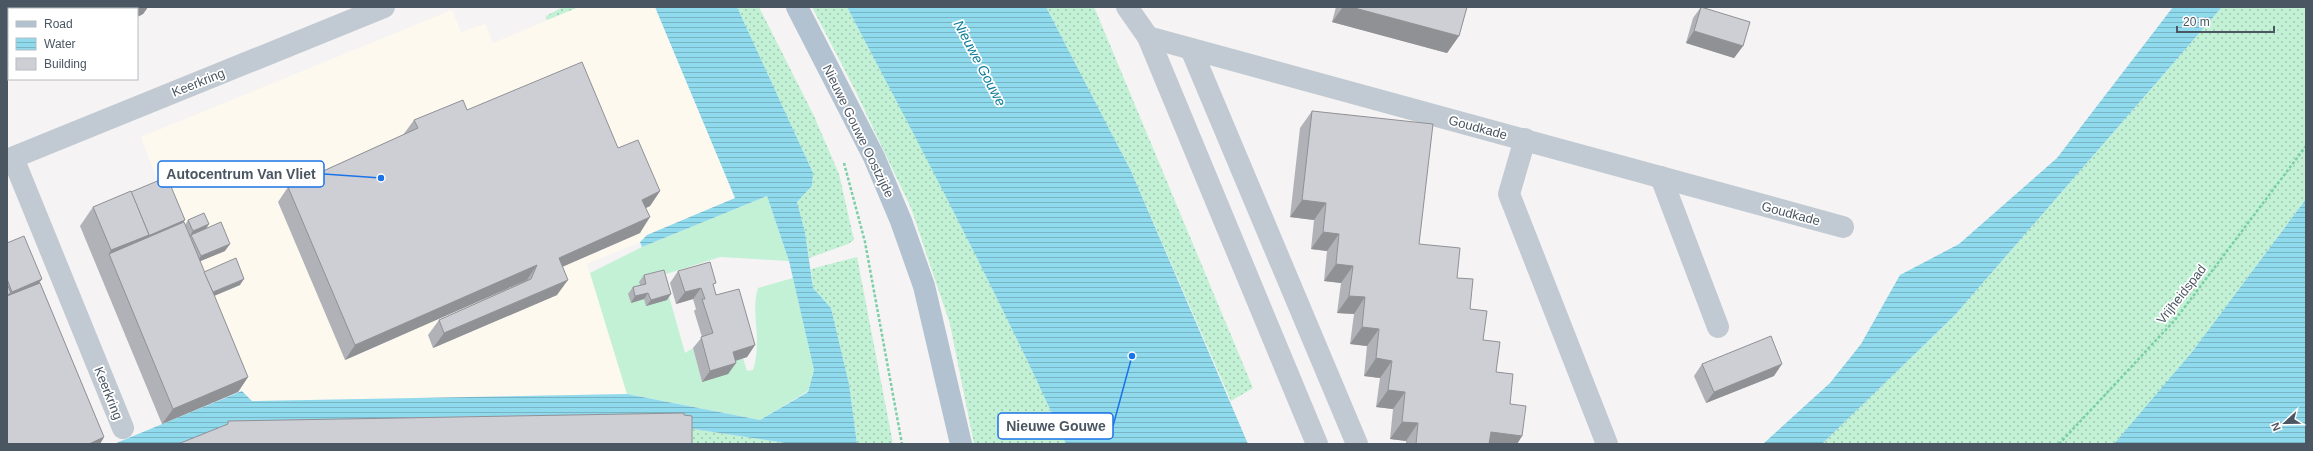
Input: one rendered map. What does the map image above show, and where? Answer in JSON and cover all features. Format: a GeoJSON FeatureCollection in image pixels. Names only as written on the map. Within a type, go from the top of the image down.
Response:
{"type":"FeatureCollection","features":[{"type":"Feature","properties":{"kind":"main road","name":"Nieuwe Gouwe Oostzijde"},"geometry":{"type":"LineString","coordinates":[[797,7],[874,157],[901,221],[924,286],[961,444]]}},
{"type":"Feature","properties":{"kind":"street","name":"Keerkring"},"geometry":{"type":"LineString","coordinates":[[123,428],[10,159],[384,7]]}},
{"type":"Feature","properties":{"kind":"street"},"geometry":{"type":"LineString","coordinates":[[1127,7],[1148,37],[1317,444]]}},
{"type":"Feature","properties":{"kind":"street","name":"Goudkade"},"geometry":{"type":"LineString","coordinates":[[1148,37],[1843,227]]}},
{"type":"Feature","properties":{"kind":"street"},"geometry":{"type":"LineString","coordinates":[[1191,49],[1357,444]]}},
{"type":"Feature","properties":{"kind":"street"},"geometry":{"type":"LineString","coordinates":[[1525,139],[1509,194],[1606,444]]}},
{"type":"Feature","properties":{"kind":"street"},"geometry":{"type":"LineString","coordinates":[[1661,177],[1718,328]]}},
{"type":"Feature","properties":{"kind":"street"},"geometry":{"type":"LineString","coordinates":[[1594,444],[1598,422]]}},
{"type":"Feature","properties":{"kind":"path","name":"Vrijheidspad"},"geometry":{"type":"LineString","coordinates":[[2059,444],[2175,320],[2306,146]]}},
{"type":"Feature","properties":{"kind":"path"},"geometry":{"type":"LineString","coordinates":[[843,162],[865,242],[902,444]]}},
{"type":"Feature","properties":{"kind":"shaded area"},"geometry":{"type":"Polygon","coordinates":[[[579,7],[655,7],[735,198],[647,235],[640,242],[587,264],[627,394],[252,401],[242,391],[195,280],[141,137],[452,10],[461,32],[485,24],[493,43],[579,7]]]}},
{"type":"Feature","properties":{"kind":"green space"},"geometry":{"type":"Polygon","coordinates":[[[563,7],[579,7],[547,20],[546,16],[563,7]]]}},
{"type":"Feature","properties":{"kind":"green space"},"geometry":{"type":"Polygon","coordinates":[[[737,7],[759,7],[814,116],[839,174],[854,240],[848,244],[809,258],[805,232],[797,202],[812,186],[813,173],[737,7]]]}},
{"type":"Feature","properties":{"kind":"green space"},"geometry":{"type":"Polygon","coordinates":[[[812,7],[847,7],[960,224],[1041,389],[1066,444],[974,444],[950,324],[911,208],[855,90],[812,7]]]}},
{"type":"Feature","properties":{"kind":"green space"},"geometry":{"type":"Polygon","coordinates":[[[1046,7],[1094,7],[1095,9],[1253,388],[1231,401],[1131,171],[1046,7]]]}},
{"type":"Feature","properties":{"kind":"green space"},"geometry":{"type":"Polygon","coordinates":[[[2222,7],[2306,7],[2306,199],[2192,352],[2123,435],[2114,444],[1822,444],[1955,315],[2222,7]]]}},
{"type":"Feature","properties":{"kind":"green space"},"geometry":{"type":"Polygon","coordinates":[[[767,196],[789,261],[720,257],[663,275],[685,353],[693,348],[702,382],[725,364],[743,358],[747,371],[753,370],[757,348],[755,307],[758,288],[793,278],[814,370],[808,391],[760,420],[627,394],[590,273],[642,247],[767,196]]]}},
{"type":"Feature","properties":{"kind":"green space"},"geometry":{"type":"Polygon","coordinates":[[[857,257],[893,444],[857,444],[849,384],[831,308],[813,288],[811,269],[857,257]]]}},
{"type":"Feature","properties":{"kind":"green space"},"geometry":{"type":"Polygon","coordinates":[[[680,427],[791,444],[680,444],[680,427]]]}},
{"type":"Feature","properties":{"kind":"water"},"geometry":{"type":"Polygon","coordinates":[[[655,7],[737,7],[813,173],[812,186],[797,202],[805,232],[813,288],[831,308],[849,384],[857,444],[791,444],[680,427],[208,444],[114,444],[242,391],[252,401],[627,394],[760,420],[808,392],[814,370],[789,261],[767,196],[642,247],[640,242],[647,235],[735,198],[655,7]]]}},
{"type":"Feature","properties":{"kind":"water"},"geometry":{"type":"Polygon","coordinates":[[[847,7],[1046,7],[1131,171],[1248,444],[1066,444],[987,279],[847,7]]]}},
{"type":"Feature","properties":{"kind":"water"},"geometry":{"type":"Polygon","coordinates":[[[2173,7],[2222,7],[1955,315],[1822,444],[1763,444],[1830,383],[1861,344],[1900,275],[1959,244],[2057,158],[2173,7]]]}},
{"type":"Feature","properties":{"kind":"water"},"geometry":{"type":"Polygon","coordinates":[[[2306,199],[2306,444],[2114,444],[2192,352],[2306,199]]]}},
{"type":"Feature","properties":{"kind":"building"},"geometry":{"type":"Polygon","coordinates":[[[30,7],[131,7],[128,8],[30,7]]]}},
{"type":"Feature","properties":{"kind":"building"},"geometry":{"type":"Polygon","coordinates":[[[1351,7],[1467,7],[1459,36],[1351,7]]]}},
{"type":"Feature","properties":{"kind":"building"},"geometry":{"type":"Polygon","coordinates":[[[1701,7],[1750,22],[1743,46],[1694,31],[1701,7]]]}},
{"type":"Feature","properties":{"kind":"building"},"geometry":{"type":"Polygon","coordinates":[[[582,62],[618,148],[638,140],[660,191],[642,200],[650,217],[559,258],[568,280],[444,333],[439,320],[531,279],[537,265],[355,345],[288,187],[418,128],[414,120],[463,100],[467,110],[582,62]]]}},
{"type":"Feature","properties":{"kind":"building"},"geometry":{"type":"Polygon","coordinates":[[[1312,111],[1433,124],[1419,244],[1460,248],[1457,278],[1473,279],[1470,309],[1487,311],[1483,340],[1500,342],[1496,372],[1513,374],[1510,404],[1526,406],[1522,436],[1491,432],[1489,444],[1416,444],[1418,423],[1402,422],[1405,392],[1388,390],[1392,361],[1376,358],[1379,329],[1362,327],[1365,297],[1349,296],[1353,266],[1336,264],[1339,234],[1323,232],[1326,203],[1302,200],[1312,111]]]}},
{"type":"Feature","properties":{"kind":"building"},"geometry":{"type":"Polygon","coordinates":[[[167,177],[185,220],[148,236],[149,235],[131,192],[167,177]]]}},
{"type":"Feature","properties":{"kind":"building"},"geometry":{"type":"Polygon","coordinates":[[[131,191],[149,235],[111,250],[93,207],[131,191]]]}},
{"type":"Feature","properties":{"kind":"building"},"geometry":{"type":"Polygon","coordinates":[[[204,213],[209,224],[193,231],[188,220],[204,213]]]}},
{"type":"Feature","properties":{"kind":"building"},"geometry":{"type":"Polygon","coordinates":[[[184,222],[248,377],[173,409],[109,254],[184,222]]]}},
{"type":"Feature","properties":{"kind":"building"},"geometry":{"type":"Polygon","coordinates":[[[221,222],[230,244],[201,256],[191,235],[221,222]]]}},
{"type":"Feature","properties":{"kind":"building"},"geometry":{"type":"Polygon","coordinates":[[[24,236],[42,279],[12,292],[7,279],[7,243],[24,236]]]}},
{"type":"Feature","properties":{"kind":"building"},"geometry":{"type":"Polygon","coordinates":[[[236,258],[244,279],[213,292],[204,272],[236,258]]]}},
{"type":"Feature","properties":{"kind":"building"},"geometry":{"type":"Polygon","coordinates":[[[710,262],[716,283],[713,284],[716,295],[739,289],[755,345],[733,352],[736,363],[710,371],[701,337],[713,333],[702,299],[705,299],[701,288],[685,292],[678,271],[710,262]]]}},
{"type":"Feature","properties":{"kind":"building"},"geometry":{"type":"Polygon","coordinates":[[[664,270],[671,294],[651,300],[648,293],[635,296],[633,287],[646,284],[644,275],[664,270]]]}},
{"type":"Feature","properties":{"kind":"building"},"geometry":{"type":"Polygon","coordinates":[[[40,283],[104,437],[89,444],[7,444],[7,296],[40,283]]]}},
{"type":"Feature","properties":{"kind":"building"},"geometry":{"type":"Polygon","coordinates":[[[7,284],[11,293],[7,295],[7,284]]]}},
{"type":"Feature","properties":{"kind":"building"},"geometry":{"type":"Polygon","coordinates":[[[1771,336],[1782,364],[1714,392],[1702,364],[1771,336]]]}},
{"type":"Feature","properties":{"kind":"building"},"geometry":{"type":"Polygon","coordinates":[[[684,413],[684,415],[692,416],[692,444],[178,444],[228,424],[228,421],[684,413]]]}},
{"type":"Feature","properties":{"kind":"place","name":"Autocentrum Van Vliet"},"geometry":{"type":"Point","coordinates":[381,178]}},
{"type":"Feature","properties":{"kind":"place","name":"Nieuwe Gouwe"},"geometry":{"type":"Point","coordinates":[1132,356]}}]}
